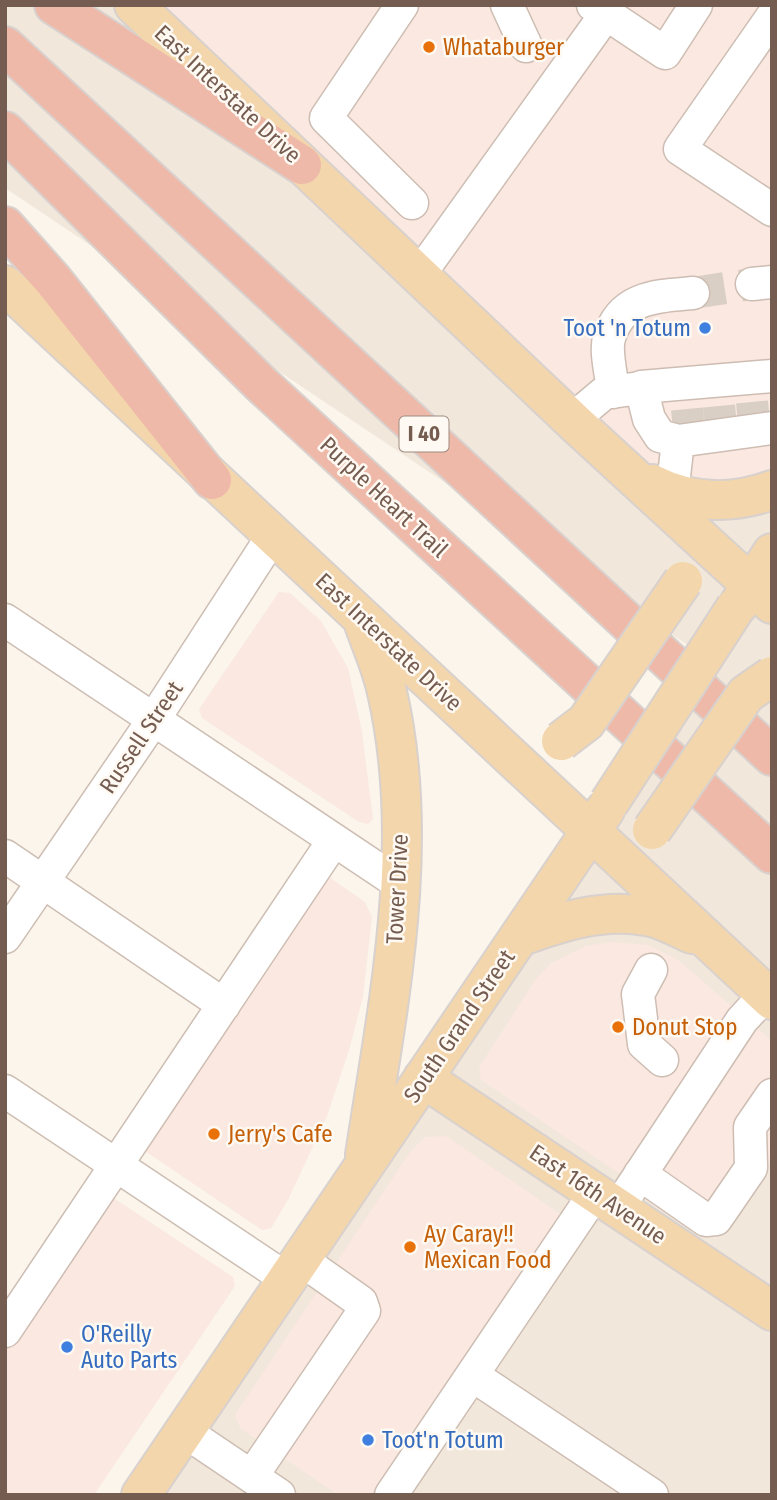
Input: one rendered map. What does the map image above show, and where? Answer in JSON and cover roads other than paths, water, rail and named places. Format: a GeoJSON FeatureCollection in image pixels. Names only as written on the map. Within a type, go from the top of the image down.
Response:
{"type":"FeatureCollection","features":[{"type":"Feature","properties":{"kind":"highway"},"geometry":{"type":"LineString","coordinates":[[54,5],[302,165]]}},
{"type":"Feature","properties":{"kind":"highway","name":"I 40"},"geometry":{"type":"LineString","coordinates":[[5,46],[772,756]]}},
{"type":"Feature","properties":{"kind":"highway","name":"Purple Heart Trail"},"geometry":{"type":"LineString","coordinates":[[5,131],[261,384],[772,853]]}},
{"type":"Feature","properties":{"kind":"highway"},"geometry":{"type":"LineString","coordinates":[[5,226],[53,280],[212,480]]}},
{"type":"Feature","properties":{"kind":"main road","name":"East Interstate Drive"},"geometry":{"type":"LineString","coordinates":[[134,5],[572,420],[634,475],[680,508],[758,587]]}},
{"type":"Feature","properties":{"kind":"main road","name":"East Interstate Drive"},"geometry":{"type":"LineString","coordinates":[[5,285],[486,734],[600,817],[654,890],[769,997]]}},
{"type":"Feature","properties":{"kind":"main road"},"geometry":{"type":"LineString","coordinates":[[486,734],[534,744],[561,741],[586,722],[683,581],[691,554],[680,508],[710,501],[751,498],[772,490]]}},
{"type":"Feature","properties":{"kind":"main road","name":"South Grand Street"},"geometry":{"type":"LineString","coordinates":[[141,1495],[758,587]]}},
{"type":"Feature","properties":{"kind":"main road","name":"Tower Drive"},"geometry":{"type":"LineString","coordinates":[[361,616],[387,690],[402,786],[400,884],[390,988],[363,1166]]}},
{"type":"Feature","properties":{"kind":"main road"},"geometry":{"type":"LineString","coordinates":[[654,890],[649,849],[652,830],[746,694],[772,677]]}},
{"type":"Feature","properties":{"kind":"main road"},"geometry":{"type":"LineString","coordinates":[[519,937],[566,920],[606,914],[648,916],[710,942]]}},
{"type":"Feature","properties":{"kind":"main road","name":"East 16th Avenue"},"geometry":{"type":"LineString","coordinates":[[423,1078],[772,1311]]}},
{"type":"Feature","properties":{"kind":"street"},"geometry":{"type":"LineString","coordinates":[[402,5],[326,118],[412,203]]}},
{"type":"Feature","properties":{"kind":"street"},"geometry":{"type":"LineString","coordinates":[[507,5],[526,46]]}},
{"type":"Feature","properties":{"kind":"street"},"geometry":{"type":"LineString","coordinates":[[419,275],[599,10],[665,53],[696,5]]}},
{"type":"Feature","properties":{"kind":"street"},"geometry":{"type":"LineString","coordinates":[[772,17],[680,149],[772,210]]}},
{"type":"Feature","properties":{"kind":"street"},"geometry":{"type":"LineString","coordinates":[[693,293],[644,298],[624,312],[608,338],[627,389],[660,436],[686,420],[759,406]]}},
{"type":"Feature","properties":{"kind":"street"},"geometry":{"type":"LineString","coordinates":[[572,420],[604,393],[627,389],[686,420],[759,406]]}},
{"type":"Feature","properties":{"kind":"street"},"geometry":{"type":"LineString","coordinates":[[680,508],[686,420]]}},
{"type":"Feature","properties":{"kind":"street","name":"Russell Street"},"geometry":{"type":"LineString","coordinates":[[5,937],[154,719],[274,534]]}},
{"type":"Feature","properties":{"kind":"street"},"geometry":{"type":"LineString","coordinates":[[5,620],[400,884]]}},
{"type":"Feature","properties":{"kind":"street"},"geometry":{"type":"LineString","coordinates":[[7,1326],[334,841]]}},
{"type":"Feature","properties":{"kind":"street"},"geometry":{"type":"LineString","coordinates":[[5,856],[224,1005]]}},
{"type":"Feature","properties":{"kind":"street"},"geometry":{"type":"LineString","coordinates":[[651,970],[638,994],[644,1044],[662,1060]]}},
{"type":"Feature","properties":{"kind":"street"},"geometry":{"type":"LineString","coordinates":[[391,1495],[472,1375],[607,1200],[640,1174],[741,1020],[769,997]]}},
{"type":"Feature","properties":{"kind":"street"},"geometry":{"type":"LineString","coordinates":[[5,1091],[117,1165],[294,1269],[361,1302],[364,1311],[252,1476]]}},
{"type":"Feature","properties":{"kind":"street"},"geometry":{"type":"LineString","coordinates":[[681,1250],[695,1230],[716,1219],[751,1168],[750,1127],[772,1096]]}},
{"type":"Feature","properties":{"kind":"street"},"geometry":{"type":"LineString","coordinates":[[640,1174],[711,1222]]}},
{"type":"Feature","properties":{"kind":"street"},"geometry":{"type":"LineString","coordinates":[[472,1375],[652,1495]]}},
{"type":"Feature","properties":{"kind":"street"},"geometry":{"type":"LineString","coordinates":[[184,1431],[279,1495]]}},
{"type":"Feature","properties":{"kind":"tunnel"},"geometry":{"type":"LineString","coordinates":[[693,293],[752,284]]}},
{"type":"Feature","properties":{"kind":"tunnel"},"geometry":{"type":"LineString","coordinates":[[752,402],[754,423]]}},
{"type":"Feature","properties":{"kind":"tunnel"},"geometry":{"type":"LineString","coordinates":[[719,406],[721,426]]}},
{"type":"Feature","properties":{"kind":"tunnel"},"geometry":{"type":"LineString","coordinates":[[687,409],[689,429]]}},
{"type":"Feature","properties":{"kind":"place","name":"Whataburger"},"geometry":{"type":"Point","coordinates":[429,47]}},
{"type":"Feature","properties":{"kind":"place","name":"Toot 'n Totum"},"geometry":{"type":"Point","coordinates":[705,328]}},
{"type":"Feature","properties":{"kind":"place","name":"Donut Stop"},"geometry":{"type":"Point","coordinates":[618,1027]}},
{"type":"Feature","properties":{"kind":"place","name":"Jerry's Cafe"},"geometry":{"type":"Point","coordinates":[214,1134]}},
{"type":"Feature","properties":{"kind":"place","name":"Ay Caray!! Mexican Food"},"geometry":{"type":"Point","coordinates":[410,1247]}},
{"type":"Feature","properties":{"kind":"place","name":"O'Reilly Auto Parts"},"geometry":{"type":"Point","coordinates":[67,1347]}},
{"type":"Feature","properties":{"kind":"place","name":"Toot'n Totum"},"geometry":{"type":"Point","coordinates":[368,1440]}}]}
